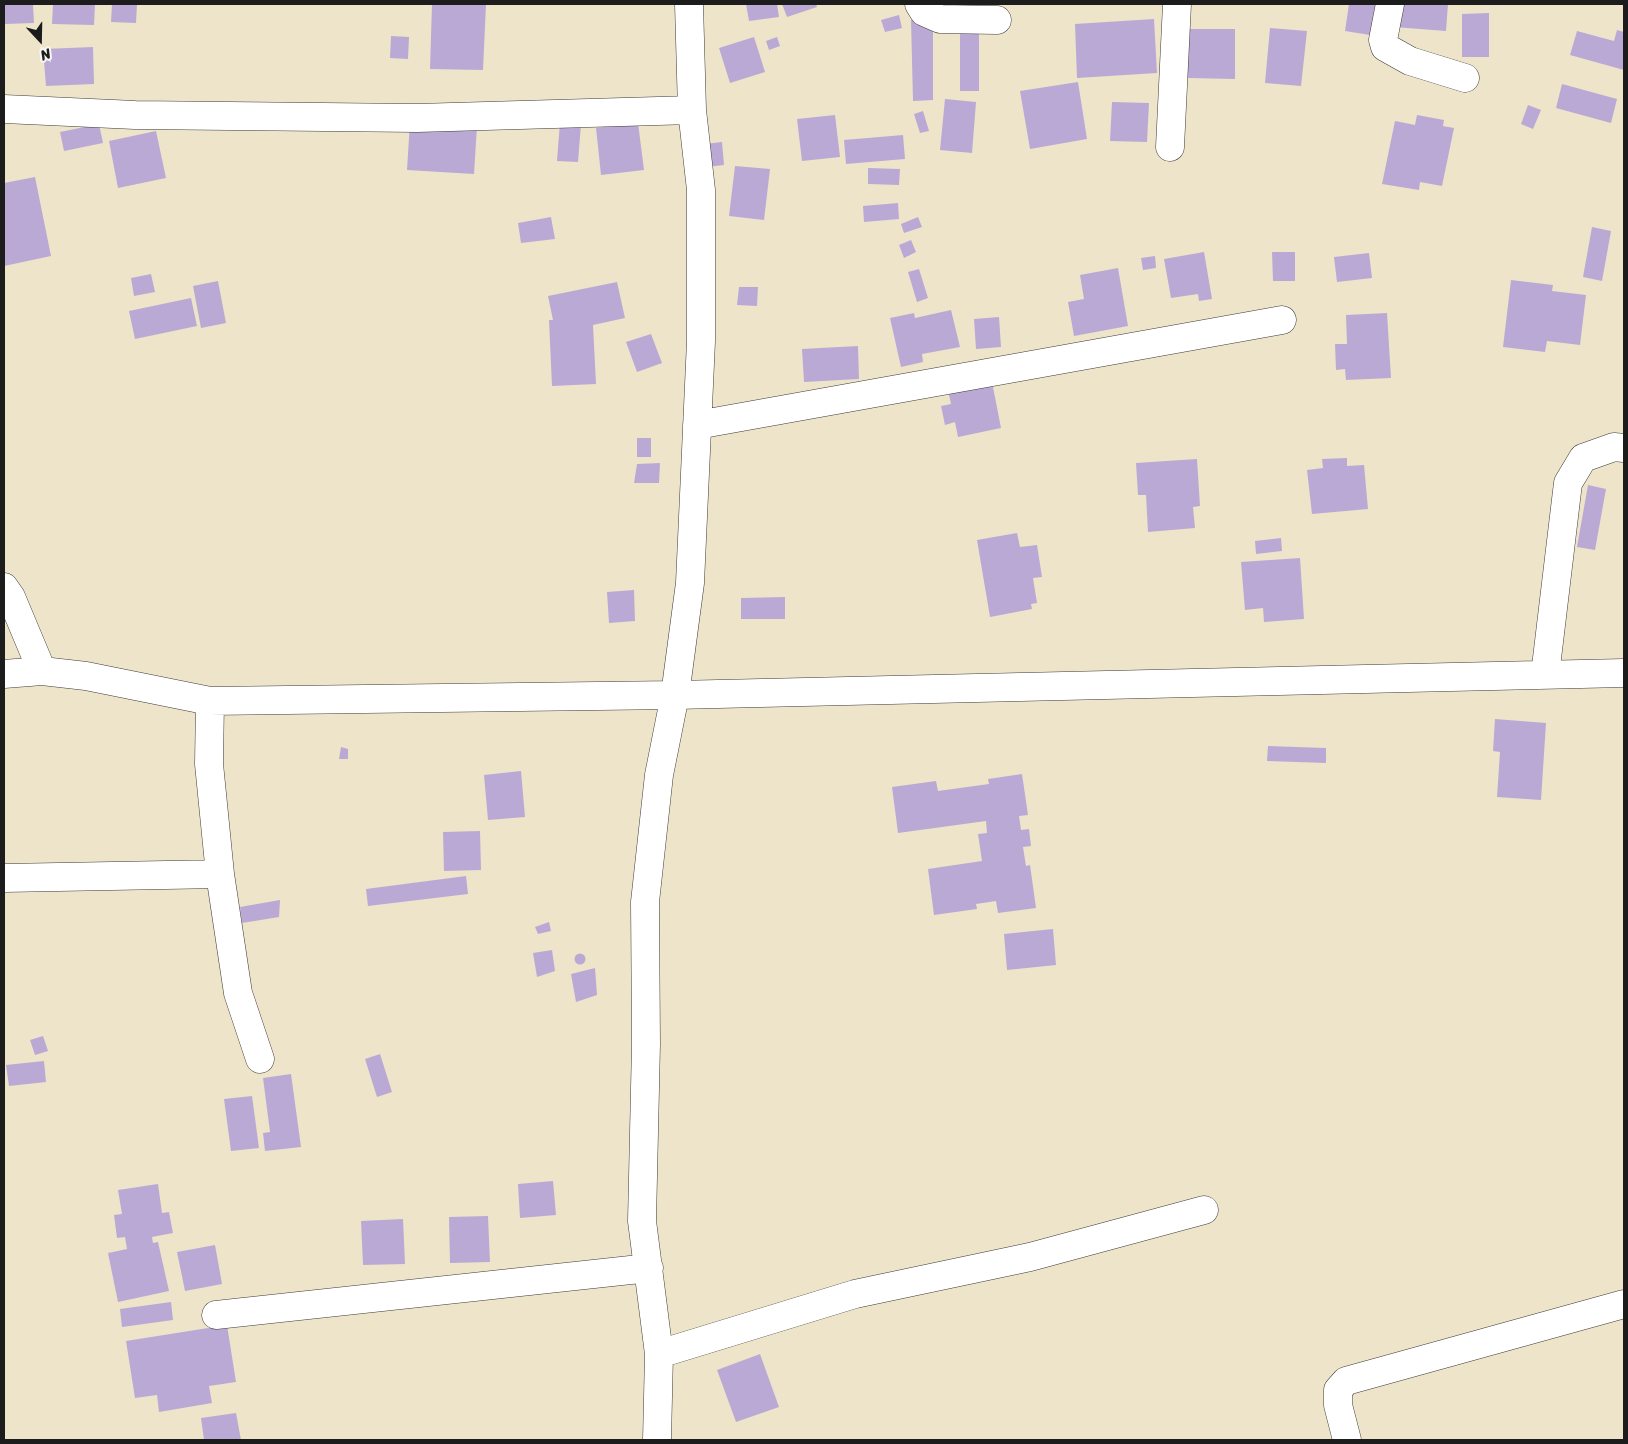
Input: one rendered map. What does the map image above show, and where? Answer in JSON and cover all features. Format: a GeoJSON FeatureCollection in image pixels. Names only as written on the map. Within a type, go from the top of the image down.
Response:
{"type":"FeatureCollection","features":[{"type":"Feature","properties":{"kind":"street"},"geometry":{"type":"LineString","coordinates":[[654,1440],[659,1354],[642,1221],[646,1044],[645,902],[659,775],[675,694],[690,583],[701,341],[701,190],[692,110],[689,4]]}},
{"type":"Feature","properties":{"kind":"street"},"geometry":{"type":"LineString","coordinates":[[919,4],[924,12],[940,19],[997,20]]}},
{"type":"Feature","properties":{"kind":"street"},"geometry":{"type":"LineString","coordinates":[[1170,148],[1177,4]]}},
{"type":"Feature","properties":{"kind":"street"},"geometry":{"type":"LineString","coordinates":[[1390,4],[1383,40],[1385,47],[1410,61],[1465,78]]}},
{"type":"Feature","properties":{"kind":"street"},"geometry":{"type":"LineString","coordinates":[[4,110],[136,115],[417,118],[692,110]]}},
{"type":"Feature","properties":{"kind":"street"},"geometry":{"type":"LineString","coordinates":[[697,425],[1282,320]]}},
{"type":"Feature","properties":{"kind":"street"},"geometry":{"type":"LineString","coordinates":[[1545,675],[1563,512],[1568,483],[1583,458],[1614,447],[1624,448]]}},
{"type":"Feature","properties":{"kind":"street"},"geometry":{"type":"LineString","coordinates":[[4,587],[11,597],[42,671]]}},
{"type":"Feature","properties":{"kind":"street"},"geometry":{"type":"LineString","coordinates":[[4,674],[42,671],[86,676],[210,701],[675,694],[1624,673]]}},
{"type":"Feature","properties":{"kind":"street"},"geometry":{"type":"LineString","coordinates":[[210,701],[209,764],[220,874],[238,993],[260,1059]]}},
{"type":"Feature","properties":{"kind":"street"},"geometry":{"type":"LineString","coordinates":[[4,878],[220,874]]}},
{"type":"Feature","properties":{"kind":"street"},"geometry":{"type":"LineString","coordinates":[[659,1354],[855,1294],[1030,1257],[1204,1210]]}},
{"type":"Feature","properties":{"kind":"street"},"geometry":{"type":"LineString","coordinates":[[216,1315],[649,1268]]}},
{"type":"Feature","properties":{"kind":"street"},"geometry":{"type":"LineString","coordinates":[[1347,1440],[1338,1405],[1338,1390],[1346,1381],[1624,1304]]}},
{"type":"Feature","properties":{"kind":"building"},"geometry":{"type":"Polygon","coordinates":[[[4,4],[33,4],[34,23],[5,24],[4,4]]]}},
{"type":"Feature","properties":{"kind":"building"},"geometry":{"type":"Polygon","coordinates":[[[53,4],[95,4],[94,25],[52,24],[53,4]]]}},
{"type":"Feature","properties":{"kind":"building"},"geometry":{"type":"Polygon","coordinates":[[[112,4],[137,4],[136,23],[111,22],[112,4]]]}},
{"type":"Feature","properties":{"kind":"building"},"geometry":{"type":"Polygon","coordinates":[[[432,4],[486,4],[483,70],[430,69],[432,4]]]}},
{"type":"Feature","properties":{"kind":"building"},"geometry":{"type":"Polygon","coordinates":[[[746,4],[777,4],[779,17],[749,21],[746,4]]]}},
{"type":"Feature","properties":{"kind":"building"},"geometry":{"type":"Polygon","coordinates":[[[782,4],[816,4],[817,7],[787,17],[782,4]]]}},
{"type":"Feature","properties":{"kind":"building"},"geometry":{"type":"Polygon","coordinates":[[[1349,4],[1381,4],[1376,36],[1345,31],[1349,4]]]}},
{"type":"Feature","properties":{"kind":"building"},"geometry":{"type":"Polygon","coordinates":[[[1396,4],[1448,4],[1446,31],[1394,27],[1396,4]]]}},
{"type":"Feature","properties":{"kind":"building"},"geometry":{"type":"Polygon","coordinates":[[[1489,13],[1489,57],[1462,57],[1462,14],[1489,13]]]}},
{"type":"Feature","properties":{"kind":"building"},"geometry":{"type":"Polygon","coordinates":[[[899,15],[902,28],[885,32],[881,20],[899,15]]]}},
{"type":"Feature","properties":{"kind":"building"},"geometry":{"type":"Polygon","coordinates":[[[1154,19],[1157,73],[1077,78],[1075,24],[1154,19]]]}},
{"type":"Feature","properties":{"kind":"building"},"geometry":{"type":"Polygon","coordinates":[[[911,20],[933,20],[933,100],[913,101],[911,20]]]}},
{"type":"Feature","properties":{"kind":"building"},"geometry":{"type":"Polygon","coordinates":[[[960,23],[979,23],[979,91],[960,91],[960,23]]]}},
{"type":"Feature","properties":{"kind":"building"},"geometry":{"type":"Polygon","coordinates":[[[1270,28],[1307,31],[1301,86],[1265,83],[1270,28]]]}},
{"type":"Feature","properties":{"kind":"building"},"geometry":{"type":"Polygon","coordinates":[[[1188,29],[1235,29],[1235,79],[1188,78],[1188,29]]]}},
{"type":"Feature","properties":{"kind":"building"},"geometry":{"type":"Polygon","coordinates":[[[1617,30],[1624,32],[1624,70],[1570,55],[1577,31],[1614,41],[1617,30]]]}},
{"type":"Feature","properties":{"kind":"building"},"geometry":{"type":"Polygon","coordinates":[[[391,36],[409,37],[408,59],[390,58],[391,36]]]}},
{"type":"Feature","properties":{"kind":"building"},"geometry":{"type":"Polygon","coordinates":[[[754,37],[765,72],[730,83],[719,48],[754,37]]]}},
{"type":"Feature","properties":{"kind":"building"},"geometry":{"type":"Polygon","coordinates":[[[777,37],[780,46],[769,50],[766,41],[777,37]]]}},
{"type":"Feature","properties":{"kind":"building"},"geometry":{"type":"Polygon","coordinates":[[[93,47],[94,84],[46,86],[43,49],[93,47]]]}},
{"type":"Feature","properties":{"kind":"building"},"geometry":{"type":"Polygon","coordinates":[[[1078,82],[1087,139],[1030,149],[1020,91],[1078,82]]]}},
{"type":"Feature","properties":{"kind":"building"},"geometry":{"type":"Polygon","coordinates":[[[1562,84],[1617,99],[1611,123],[1556,108],[1562,84]]]}},
{"type":"Feature","properties":{"kind":"building"},"geometry":{"type":"Polygon","coordinates":[[[945,99],[976,102],[972,153],[940,150],[945,99]]]}},
{"type":"Feature","properties":{"kind":"building"},"geometry":{"type":"Polygon","coordinates":[[[1112,102],[1149,103],[1147,142],[1110,141],[1112,102]]]}},
{"type":"Feature","properties":{"kind":"building"},"geometry":{"type":"Polygon","coordinates":[[[1528,105],[1541,110],[1533,129],[1521,124],[1528,105]]]}},
{"type":"Feature","properties":{"kind":"building"},"geometry":{"type":"Polygon","coordinates":[[[923,111],[929,131],[920,133],[914,114],[923,111]]]}},
{"type":"Feature","properties":{"kind":"building"},"geometry":{"type":"Polygon","coordinates":[[[835,115],[840,157],[802,161],[797,119],[835,115]]]}},
{"type":"Feature","properties":{"kind":"building"},"geometry":{"type":"Polygon","coordinates":[[[1417,115],[1444,120],[1443,126],[1454,128],[1442,186],[1420,182],[1419,190],[1382,184],[1395,121],[1415,125],[1417,115]]]}},
{"type":"Feature","properties":{"kind":"building"},"geometry":{"type":"Polygon","coordinates":[[[410,122],[477,126],[474,174],[407,170],[410,122]]]}},
{"type":"Feature","properties":{"kind":"building"},"geometry":{"type":"Polygon","coordinates":[[[560,122],[581,124],[578,162],[557,161],[560,122]]]}},
{"type":"Feature","properties":{"kind":"building"},"geometry":{"type":"Polygon","coordinates":[[[638,123],[644,170],[601,175],[596,128],[638,123]]]}},
{"type":"Feature","properties":{"kind":"building"},"geometry":{"type":"Polygon","coordinates":[[[99,124],[103,143],[64,151],[60,132],[99,124]]]}},
{"type":"Feature","properties":{"kind":"building"},"geometry":{"type":"Polygon","coordinates":[[[156,131],[166,178],[118,188],[109,141],[156,131]]]}},
{"type":"Feature","properties":{"kind":"building"},"geometry":{"type":"Polygon","coordinates":[[[903,135],[905,159],[846,164],[844,140],[903,135]]]}},
{"type":"Feature","properties":{"kind":"building"},"geometry":{"type":"Polygon","coordinates":[[[722,142],[724,165],[707,167],[705,144],[722,142]]]}},
{"type":"Feature","properties":{"kind":"building"},"geometry":{"type":"Polygon","coordinates":[[[735,166],[770,169],[764,220],[729,216],[735,166]]]}},
{"type":"Feature","properties":{"kind":"building"},"geometry":{"type":"Polygon","coordinates":[[[868,168],[900,169],[899,185],[868,184],[868,168]]]}},
{"type":"Feature","properties":{"kind":"building"},"geometry":{"type":"Polygon","coordinates":[[[35,177],[51,256],[4,266],[4,183],[35,177]]]}},
{"type":"Feature","properties":{"kind":"building"},"geometry":{"type":"Polygon","coordinates":[[[898,203],[899,219],[864,222],[863,206],[898,203]]]}},
{"type":"Feature","properties":{"kind":"building"},"geometry":{"type":"Polygon","coordinates":[[[551,217],[555,239],[521,243],[518,223],[551,217]]]}},
{"type":"Feature","properties":{"kind":"building"},"geometry":{"type":"Polygon","coordinates":[[[918,217],[922,227],[904,233],[901,224],[918,217]]]}},
{"type":"Feature","properties":{"kind":"building"},"geometry":{"type":"Polygon","coordinates":[[[1592,227],[1611,231],[1602,281],[1583,277],[1592,227]]]}},
{"type":"Feature","properties":{"kind":"building"},"geometry":{"type":"Polygon","coordinates":[[[911,240],[916,252],[904,258],[899,245],[911,240]]]}},
{"type":"Feature","properties":{"kind":"building"},"geometry":{"type":"Polygon","coordinates":[[[1204,252],[1212,299],[1199,301],[1198,294],[1171,298],[1164,259],[1204,252]]]}},
{"type":"Feature","properties":{"kind":"building"},"geometry":{"type":"Polygon","coordinates":[[[1272,252],[1295,252],[1295,281],[1273,281],[1272,252]]]}},
{"type":"Feature","properties":{"kind":"building"},"geometry":{"type":"Polygon","coordinates":[[[1369,253],[1372,278],[1337,282],[1334,257],[1369,253]]]}},
{"type":"Feature","properties":{"kind":"building"},"geometry":{"type":"Polygon","coordinates":[[[1155,256],[1156,268],[1143,270],[1141,258],[1155,256]]]}},
{"type":"Feature","properties":{"kind":"building"},"geometry":{"type":"Polygon","coordinates":[[[1118,268],[1128,326],[1074,336],[1068,302],[1084,299],[1080,275],[1118,268]]]}},
{"type":"Feature","properties":{"kind":"building"},"geometry":{"type":"Polygon","coordinates":[[[919,269],[928,298],[917,302],[908,272],[919,269]]]}},
{"type":"Feature","properties":{"kind":"building"},"geometry":{"type":"Polygon","coordinates":[[[151,274],[155,292],[134,296],[131,278],[151,274]]]}},
{"type":"Feature","properties":{"kind":"building"},"geometry":{"type":"Polygon","coordinates":[[[1511,280],[1553,285],[1552,291],[1586,295],[1580,345],[1547,341],[1545,352],[1503,347],[1511,280]]]}},
{"type":"Feature","properties":{"kind":"building"},"geometry":{"type":"Polygon","coordinates":[[[218,281],[226,323],[201,328],[193,286],[218,281]]]}},
{"type":"Feature","properties":{"kind":"building"},"geometry":{"type":"Polygon","coordinates":[[[617,282],[625,318],[593,325],[596,384],[552,386],[549,320],[553,320],[548,296],[617,282]]]}},
{"type":"Feature","properties":{"kind":"building"},"geometry":{"type":"Polygon","coordinates":[[[739,287],[758,287],[757,306],[737,305],[739,287]]]}},
{"type":"Feature","properties":{"kind":"building"},"geometry":{"type":"Polygon","coordinates":[[[191,298],[197,326],[135,339],[129,311],[191,298]]]}},
{"type":"Feature","properties":{"kind":"building"},"geometry":{"type":"Polygon","coordinates":[[[951,310],[960,347],[922,354],[923,362],[901,367],[890,318],[914,313],[915,318],[951,310]]]}},
{"type":"Feature","properties":{"kind":"building"},"geometry":{"type":"Polygon","coordinates":[[[1387,313],[1391,378],[1346,380],[1345,369],[1336,370],[1335,344],[1347,344],[1346,315],[1387,313]]]}},
{"type":"Feature","properties":{"kind":"building"},"geometry":{"type":"Polygon","coordinates":[[[999,317],[1001,347],[976,349],[974,319],[999,317]]]}},
{"type":"Feature","properties":{"kind":"building"},"geometry":{"type":"Polygon","coordinates":[[[651,334],[662,363],[637,372],[626,342],[651,334]]]}},
{"type":"Feature","properties":{"kind":"building"},"geometry":{"type":"Polygon","coordinates":[[[858,346],[859,379],[804,382],[802,349],[858,346]]]}},
{"type":"Feature","properties":{"kind":"building"},"geometry":{"type":"Polygon","coordinates":[[[992,382],[1001,428],[958,437],[955,422],[945,425],[941,406],[951,404],[948,390],[992,382]]]}},
{"type":"Feature","properties":{"kind":"building"},"geometry":{"type":"Polygon","coordinates":[[[637,438],[651,438],[651,457],[637,457],[637,438]]]}},
{"type":"Feature","properties":{"kind":"building"},"geometry":{"type":"Polygon","coordinates":[[[1347,458],[1347,466],[1364,465],[1368,509],[1312,514],[1307,470],[1323,468],[1322,459],[1347,458]]]}},
{"type":"Feature","properties":{"kind":"building"},"geometry":{"type":"Polygon","coordinates":[[[1197,459],[1200,506],[1193,507],[1195,528],[1148,532],[1146,495],[1138,495],[1136,463],[1197,459]]]}},
{"type":"Feature","properties":{"kind":"building"},"geometry":{"type":"Polygon","coordinates":[[[660,463],[659,483],[634,483],[637,464],[660,463]]]}},
{"type":"Feature","properties":{"kind":"building"},"geometry":{"type":"Polygon","coordinates":[[[1588,485],[1606,489],[1595,550],[1577,547],[1588,485]]]}},
{"type":"Feature","properties":{"kind":"building"},"geometry":{"type":"Polygon","coordinates":[[[1017,533],[1020,547],[1037,545],[1042,577],[1033,578],[1037,603],[1031,604],[1032,609],[990,617],[977,540],[1017,533]]]}},
{"type":"Feature","properties":{"kind":"building"},"geometry":{"type":"Polygon","coordinates":[[[1281,538],[1282,551],[1256,554],[1255,541],[1281,538]]]}},
{"type":"Feature","properties":{"kind":"building"},"geometry":{"type":"Polygon","coordinates":[[[1300,558],[1304,619],[1264,622],[1263,608],[1245,610],[1241,562],[1300,558]]]}},
{"type":"Feature","properties":{"kind":"building"},"geometry":{"type":"Polygon","coordinates":[[[634,590],[635,621],[609,623],[607,592],[634,590]]]}},
{"type":"Feature","properties":{"kind":"building"},"geometry":{"type":"Polygon","coordinates":[[[785,597],[785,619],[741,619],[741,598],[785,597]]]}},
{"type":"Feature","properties":{"kind":"building"},"geometry":{"type":"Polygon","coordinates":[[[1495,719],[1546,723],[1541,800],[1497,797],[1500,752],[1493,751],[1495,719]]]}},
{"type":"Feature","properties":{"kind":"building"},"geometry":{"type":"Polygon","coordinates":[[[1268,746],[1326,748],[1326,763],[1267,761],[1268,746]]]}},
{"type":"Feature","properties":{"kind":"building"},"geometry":{"type":"Polygon","coordinates":[[[341,747],[348,749],[348,759],[339,759],[341,747]]]}},
{"type":"Feature","properties":{"kind":"building"},"geometry":{"type":"Polygon","coordinates":[[[521,771],[525,817],[488,820],[484,775],[521,771]]]}},
{"type":"Feature","properties":{"kind":"building"},"geometry":{"type":"Polygon","coordinates":[[[1022,774],[1028,815],[1019,816],[1021,830],[1029,829],[1031,846],[1023,847],[1026,866],[1030,865],[1036,908],[998,913],[996,901],[976,904],[977,909],[934,915],[928,869],[982,861],[978,834],[987,833],[986,821],[898,833],[892,787],[936,781],[938,791],[989,784],[988,779],[1022,774]]]}},
{"type":"Feature","properties":{"kind":"building"},"geometry":{"type":"Polygon","coordinates":[[[480,831],[481,870],[444,871],[443,832],[480,831]]]}},
{"type":"Feature","properties":{"kind":"building"},"geometry":{"type":"Polygon","coordinates":[[[466,876],[468,894],[368,906],[366,889],[466,876]]]}},
{"type":"Feature","properties":{"kind":"building"},"geometry":{"type":"Polygon","coordinates":[[[280,900],[279,917],[242,923],[240,907],[280,900]]]}},
{"type":"Feature","properties":{"kind":"building"},"geometry":{"type":"Polygon","coordinates":[[[549,922],[551,931],[538,934],[535,927],[549,922]]]}},
{"type":"Feature","properties":{"kind":"building"},"geometry":{"type":"Polygon","coordinates":[[[1053,929],[1056,965],[1007,970],[1004,934],[1053,929]]]}},
{"type":"Feature","properties":{"kind":"building"},"geometry":{"type":"Polygon","coordinates":[[[552,950],[555,971],[537,977],[533,953],[552,950]]]}},
{"type":"Feature","properties":{"kind":"building"},"geometry":{"type":"Polygon","coordinates":[[[578,954],[582,954],[585,959],[584,963],[578,964],[575,961],[575,957],[578,954]]]}},
{"type":"Feature","properties":{"kind":"building"},"geometry":{"type":"Polygon","coordinates":[[[595,968],[597,995],[576,1002],[571,974],[595,968]]]}},
{"type":"Feature","properties":{"kind":"building"},"geometry":{"type":"Polygon","coordinates":[[[43,1036],[48,1051],[35,1055],[30,1040],[43,1036]]]}},
{"type":"Feature","properties":{"kind":"building"},"geometry":{"type":"Polygon","coordinates":[[[380,1054],[392,1092],[377,1097],[365,1059],[380,1054]]]}},
{"type":"Feature","properties":{"kind":"building"},"geometry":{"type":"Polygon","coordinates":[[[44,1061],[46,1082],[9,1086],[6,1065],[44,1061]]]}},
{"type":"Feature","properties":{"kind":"building"},"geometry":{"type":"Polygon","coordinates":[[[291,1074],[301,1147],[265,1151],[263,1133],[270,1132],[263,1078],[291,1074]]]}},
{"type":"Feature","properties":{"kind":"building"},"geometry":{"type":"Polygon","coordinates":[[[252,1096],[259,1148],[231,1151],[224,1099],[252,1096]]]}},
{"type":"Feature","properties":{"kind":"building"},"geometry":{"type":"Polygon","coordinates":[[[553,1181],[556,1215],[520,1218],[518,1184],[553,1181]]]}},
{"type":"Feature","properties":{"kind":"building"},"geometry":{"type":"Polygon","coordinates":[[[158,1184],[162,1213],[169,1212],[173,1233],[152,1237],[153,1243],[158,1242],[169,1291],[118,1302],[108,1253],[127,1249],[125,1237],[117,1238],[114,1215],[122,1214],[118,1190],[158,1184]]]}},
{"type":"Feature","properties":{"kind":"building"},"geometry":{"type":"Polygon","coordinates":[[[488,1216],[490,1262],[450,1263],[449,1217],[488,1216]]]}},
{"type":"Feature","properties":{"kind":"building"},"geometry":{"type":"Polygon","coordinates":[[[403,1219],[405,1264],[363,1265],[361,1221],[403,1219]]]}},
{"type":"Feature","properties":{"kind":"building"},"geometry":{"type":"Polygon","coordinates":[[[215,1245],[222,1284],[185,1291],[177,1252],[215,1245]]]}},
{"type":"Feature","properties":{"kind":"building"},"geometry":{"type":"Polygon","coordinates":[[[171,1302],[173,1320],[122,1327],[120,1309],[171,1302]]]}},
{"type":"Feature","properties":{"kind":"building"},"geometry":{"type":"Polygon","coordinates":[[[227,1325],[236,1382],[209,1386],[212,1403],[159,1412],[157,1395],[135,1398],[126,1341],[227,1325]]]}},
{"type":"Feature","properties":{"kind":"building"},"geometry":{"type":"Polygon","coordinates":[[[760,1354],[779,1407],[736,1422],[717,1370],[760,1354]]]}},
{"type":"Feature","properties":{"kind":"building"},"geometry":{"type":"Polygon","coordinates":[[[236,1413],[241,1440],[204,1440],[201,1418],[236,1413]]]}}]}
